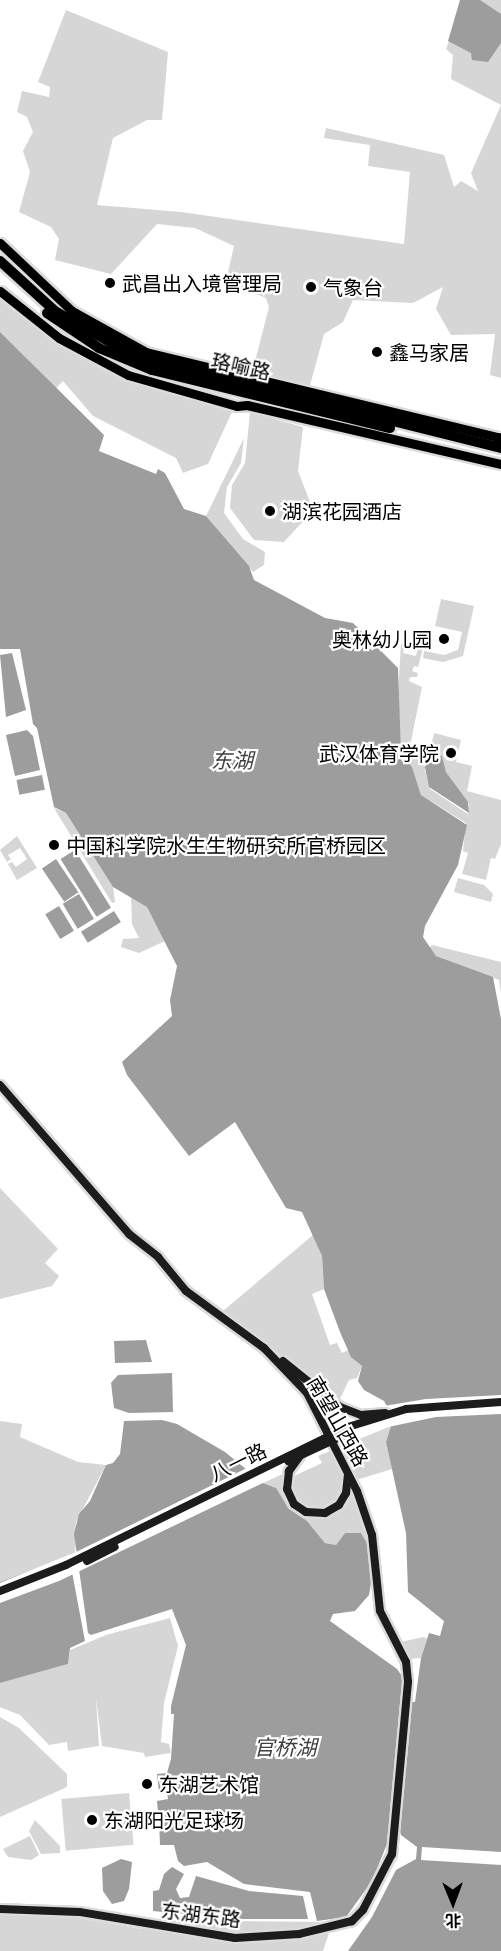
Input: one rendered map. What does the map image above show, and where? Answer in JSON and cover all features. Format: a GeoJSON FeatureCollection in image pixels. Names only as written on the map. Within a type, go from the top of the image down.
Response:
{"type":"FeatureCollection","features":[{"type":"Feature","properties":{"kind":"highway","name":"珞喻路"},"geometry":{"type":"LineString","coordinates":[[0,261],[55,311],[125,352],[179,370],[500,441]]}},
{"type":"Feature","properties":{"kind":"highway","name":"珞喻路"},"geometry":{"type":"LineString","coordinates":[[0,270],[71,332],[112,354],[152,370],[501,455]]}},
{"type":"Feature","properties":{"kind":"highway"},"geometry":{"type":"LineString","coordinates":[[302,399],[332,398]]}},
{"type":"Feature","properties":{"kind":"main road"},"geometry":{"type":"LineString","coordinates":[[0,243],[62,302],[117,339],[163,357],[500,441]]}},
{"type":"Feature","properties":{"kind":"main road"},"geometry":{"type":"LineString","coordinates":[[0,291],[59,338],[128,375],[237,406],[247,405],[501,464]]}},
{"type":"Feature","properties":{"kind":"street","name":"南望山西路"},"geometry":{"type":"LineString","coordinates":[[0,1085],[129,1234],[158,1257],[186,1291],[278,1360],[307,1393],[349,1472],[372,1535],[380,1611],[407,1666],[393,1851]]}},
{"type":"Feature","properties":{"kind":"street"},"geometry":{"type":"LineString","coordinates":[[278,1360],[289,1364],[329,1399],[361,1414],[391,1413]]}},
{"type":"Feature","properties":{"kind":"street","name":"八一路"},"geometry":{"type":"LineString","coordinates":[[0,1591],[66,1565],[330,1435],[391,1413],[501,1402]]}},
{"type":"Feature","properties":{"kind":"street","name":"八一路"},"geometry":{"type":"LineString","coordinates":[[0,1595],[69,1569],[300,1456],[385,1420],[439,1410],[501,1406]]}},
{"type":"Feature","properties":{"kind":"street"},"geometry":{"type":"LineString","coordinates":[[300,1456],[287,1478],[290,1498],[306,1512],[330,1511],[344,1497],[349,1472]]}},
{"type":"Feature","properties":{"kind":"street","name":"东湖东路"},"geometry":{"type":"LineString","coordinates":[[0,1909],[79,1912],[225,1937],[299,1934],[342,1925],[358,1916],[393,1851]]}},
{"type":"Feature","properties":{"kind":"shaded area"},"geometry":{"type":"Polygon","coordinates":[[[464,0],[501,0],[501,105],[451,79],[453,55],[446,49],[464,0]]]}},
{"type":"Feature","properties":{"kind":"shaded area"},"geometry":{"type":"Polygon","coordinates":[[[66,10],[168,52],[162,120],[147,120],[113,138],[97,205],[181,212],[404,244],[410,172],[368,166],[370,145],[324,138],[326,128],[444,155],[454,187],[461,181],[478,191],[471,173],[501,105],[501,378],[490,375],[495,334],[451,335],[436,309],[443,287],[413,303],[353,300],[343,322],[324,334],[309,389],[252,373],[269,307],[266,298],[226,281],[234,246],[195,228],[157,224],[111,274],[55,260],[59,239],[51,227],[19,212],[30,172],[23,151],[33,132],[27,117],[17,112],[22,91],[49,97],[50,87],[38,82],[66,10]]]}},
{"type":"Feature","properties":{"kind":"shaded area"},"geometry":{"type":"Polygon","coordinates":[[[0,296],[64,347],[113,374],[233,410],[208,464],[183,473],[176,458],[93,416],[63,381],[56,388],[0,332],[0,296]]]}},
{"type":"Feature","properties":{"kind":"shaded area"},"geometry":{"type":"Polygon","coordinates":[[[250,412],[303,427],[298,471],[310,502],[306,518],[284,542],[254,540],[230,508],[232,485],[245,463],[250,412]]]}},
{"type":"Feature","properties":{"kind":"shaded area"},"geometry":{"type":"Polygon","coordinates":[[[244,438],[241,463],[227,487],[224,513],[243,539],[265,552],[264,565],[253,572],[206,516],[244,438]]]}},
{"type":"Feature","properties":{"kind":"shaded area"},"geometry":{"type":"Polygon","coordinates":[[[441,599],[474,606],[463,656],[443,662],[423,658],[424,651],[444,655],[458,650],[462,632],[435,626],[441,599]]]}},
{"type":"Feature","properties":{"kind":"shaded area"},"geometry":{"type":"Polygon","coordinates":[[[401,644],[405,644],[403,653],[416,656],[418,647],[423,648],[418,667],[414,666],[412,671],[418,673],[417,677],[410,677],[409,681],[422,687],[410,746],[430,750],[434,733],[461,740],[456,762],[472,766],[467,791],[501,800],[501,844],[495,859],[491,858],[486,880],[462,874],[468,853],[463,851],[466,823],[421,795],[412,767],[401,752],[398,693],[401,644]],[[429,756],[425,770],[430,789],[468,814],[469,804],[446,772],[442,756],[429,756]]]}},
{"type":"Feature","properties":{"kind":"shaded area"},"geometry":{"type":"Polygon","coordinates":[[[54,808],[66,813],[113,887],[115,902],[112,903],[54,808]]]}},
{"type":"Feature","properties":{"kind":"shaded area"},"geometry":{"type":"Polygon","coordinates":[[[17,836],[37,868],[17,880],[8,864],[12,862],[16,867],[27,859],[20,848],[8,855],[11,859],[7,862],[0,850],[17,836]]]}},
{"type":"Feature","properties":{"kind":"shaded area"},"geometry":{"type":"Polygon","coordinates":[[[458,878],[484,885],[493,894],[491,902],[454,892],[458,878]]]}},
{"type":"Feature","properties":{"kind":"shaded area"},"geometry":{"type":"Polygon","coordinates":[[[131,896],[147,907],[165,941],[139,953],[121,947],[123,939],[139,938],[132,924],[131,896]]]}},
{"type":"Feature","properties":{"kind":"shaded area"},"geometry":{"type":"Polygon","coordinates":[[[432,945],[501,962],[501,994],[499,980],[436,956],[429,948],[432,945]]]}},
{"type":"Feature","properties":{"kind":"shaded area"},"geometry":{"type":"Polygon","coordinates":[[[0,1188],[58,1249],[45,1263],[59,1276],[52,1286],[0,1299],[0,1188]]]}},
{"type":"Feature","properties":{"kind":"shaded area"},"geometry":{"type":"Polygon","coordinates":[[[313,1235],[322,1256],[324,1289],[312,1294],[330,1345],[337,1343],[342,1353],[348,1350],[362,1366],[357,1378],[349,1380],[339,1401],[223,1311],[313,1235]]]}},
{"type":"Feature","properties":{"kind":"shaded area"},"geometry":{"type":"Polygon","coordinates":[[[0,1421],[22,1424],[20,1437],[78,1462],[106,1465],[76,1522],[75,1553],[0,1582],[0,1421]]]}},
{"type":"Feature","properties":{"kind":"shaded area"},"geometry":{"type":"Polygon","coordinates":[[[391,1426],[386,1442],[392,1469],[350,1482],[372,1544],[368,1545],[361,1533],[345,1533],[336,1545],[325,1543],[307,1521],[288,1508],[274,1487],[263,1483],[287,1472],[290,1478],[322,1463],[318,1456],[391,1426]]]}},
{"type":"Feature","properties":{"kind":"shaded area"},"geometry":{"type":"Polygon","coordinates":[[[170,1618],[178,1646],[164,1703],[161,1742],[169,1744],[171,1753],[145,1757],[144,1753],[102,1746],[96,1698],[99,1746],[68,1751],[67,1742],[49,1745],[20,1715],[0,1707],[0,1683],[68,1664],[70,1650],[106,1635],[170,1618]]]}},
{"type":"Feature","properties":{"kind":"shaded area"},"geometry":{"type":"Polygon","coordinates":[[[424,1637],[427,1639],[421,1658],[409,1659],[400,1642],[424,1637]]]}},
{"type":"Feature","properties":{"kind":"shaded area"},"geometry":{"type":"Polygon","coordinates":[[[0,1717],[19,1728],[67,1774],[67,1787],[0,1817],[0,1717]]]}},
{"type":"Feature","properties":{"kind":"shaded area","name":"东湖阳光足球场"},"geometry":{"type":"Polygon","coordinates":[[[129,1793],[134,1845],[66,1851],[61,1799],[129,1793]]]}},
{"type":"Feature","properties":{"kind":"shaded area"},"geometry":{"type":"Polygon","coordinates":[[[35,1820],[60,1846],[60,1853],[41,1854],[29,1831],[35,1820]]]}},
{"type":"Feature","properties":{"kind":"shaded area"},"geometry":{"type":"Polygon","coordinates":[[[30,1836],[39,1855],[31,1860],[8,1857],[3,1849],[30,1836]]]}},
{"type":"Feature","properties":{"kind":"shaded area"},"geometry":{"type":"Polygon","coordinates":[[[43,1912],[143,1929],[145,1920],[328,1922],[329,1933],[323,1951],[0,1951],[0,1913],[43,1912]]]}},
{"type":"Feature","properties":{"kind":"water"},"geometry":{"type":"Polygon","coordinates":[[[460,0],[480,0],[501,14],[501,43],[488,62],[472,60],[471,53],[448,41],[460,0]]]}},
{"type":"Feature","properties":{"kind":"water","name":"东湖"},"geometry":{"type":"Polygon","coordinates":[[[0,332],[104,435],[99,451],[156,474],[158,469],[165,473],[184,509],[206,516],[249,566],[254,580],[325,618],[353,623],[398,668],[401,752],[412,767],[421,795],[467,825],[458,865],[425,926],[423,937],[436,956],[493,977],[501,1019],[501,1852],[422,1847],[421,1860],[501,1865],[501,1951],[348,1951],[372,1917],[396,1870],[416,1859],[417,1847],[401,1835],[399,1828],[411,1702],[415,1702],[421,1658],[429,1633],[440,1636],[444,1621],[408,1592],[406,1533],[386,1442],[391,1426],[389,1410],[384,1401],[364,1390],[358,1381],[362,1366],[351,1357],[340,1332],[324,1289],[322,1256],[302,1212],[286,1208],[235,1122],[189,1156],[127,1075],[122,1062],[172,1016],[170,1000],[177,966],[147,907],[113,887],[66,813],[54,807],[37,728],[33,724],[20,649],[0,649],[0,332]]]}},
{"type":"Feature","properties":{"kind":"water"},"geometry":{"type":"Polygon","coordinates":[[[12,653],[26,710],[6,717],[0,655],[12,653]]]}},
{"type":"Feature","properties":{"kind":"water"},"geometry":{"type":"Polygon","coordinates":[[[27,730],[33,736],[40,770],[15,776],[6,735],[27,730]]]}},
{"type":"Feature","properties":{"kind":"water"},"geometry":{"type":"Polygon","coordinates":[[[436,754],[442,756],[446,772],[468,802],[469,813],[429,787],[425,767],[429,756],[436,754]]]}},
{"type":"Feature","properties":{"kind":"water"},"geometry":{"type":"Polygon","coordinates":[[[42,775],[45,790],[19,795],[16,780],[42,775]]]}},
{"type":"Feature","properties":{"kind":"water"},"geometry":{"type":"Polygon","coordinates":[[[75,850],[111,908],[97,917],[61,859],[75,850]]]}},
{"type":"Feature","properties":{"kind":"water"},"geometry":{"type":"Polygon","coordinates":[[[56,859],[78,892],[64,902],[42,869],[56,859]]]}},
{"type":"Feature","properties":{"kind":"water"},"geometry":{"type":"Polygon","coordinates":[[[79,894],[94,919],[78,929],[63,904],[79,894]]]}},
{"type":"Feature","properties":{"kind":"water"},"geometry":{"type":"Polygon","coordinates":[[[59,906],[74,931],[60,939],[45,914],[59,906]]]}},
{"type":"Feature","properties":{"kind":"water"},"geometry":{"type":"Polygon","coordinates":[[[114,911],[121,922],[88,943],[81,932],[114,911]]]}},
{"type":"Feature","properties":{"kind":"water"},"geometry":{"type":"Polygon","coordinates":[[[146,1340],[152,1362],[115,1363],[114,1341],[146,1340]]]}},
{"type":"Feature","properties":{"kind":"water"},"geometry":{"type":"Polygon","coordinates":[[[172,1373],[173,1412],[129,1413],[114,1408],[111,1383],[118,1375],[172,1373]]]}},
{"type":"Feature","properties":{"kind":"water","name":"官桥湖"},"geometry":{"type":"Polygon","coordinates":[[[162,1420],[177,1424],[225,1452],[263,1483],[276,1488],[288,1508],[307,1521],[325,1543],[336,1545],[345,1533],[361,1533],[368,1545],[372,1577],[369,1595],[355,1611],[333,1614],[330,1621],[397,1669],[404,1679],[404,1688],[387,1844],[372,1881],[346,1917],[317,1921],[310,1892],[244,1884],[207,1862],[184,1866],[178,1861],[174,1845],[160,1845],[159,1821],[165,1820],[165,1812],[158,1812],[157,1801],[168,1799],[167,1792],[159,1792],[157,1774],[167,1773],[171,1759],[174,1714],[171,1714],[171,1706],[186,1645],[172,1609],[91,1635],[88,1633],[74,1534],[79,1514],[90,1501],[106,1465],[113,1463],[120,1454],[124,1421],[162,1420]]]}},
{"type":"Feature","properties":{"kind":"water"},"geometry":{"type":"Polygon","coordinates":[[[69,1556],[85,1641],[70,1648],[68,1664],[0,1683],[0,1582],[69,1556]]]}},
{"type":"Feature","properties":{"kind":"water"},"geometry":{"type":"Polygon","coordinates":[[[121,1859],[132,1862],[129,1889],[124,1901],[112,1904],[103,1891],[102,1868],[121,1859]]]}},
{"type":"Feature","properties":{"kind":"water"},"geometry":{"type":"Polygon","coordinates":[[[172,1867],[184,1874],[176,1889],[180,1898],[189,1897],[196,1876],[249,1891],[303,1896],[308,1919],[237,1919],[153,1911],[153,1891],[159,1890],[164,1874],[172,1867]]]}},
{"type":"Feature","properties":{"kind":"pier"},"geometry":{"type":"Polygon","coordinates":[[[501,1395],[501,1414],[436,1417],[388,1427],[384,1406],[426,1399],[501,1395]]]}},
{"type":"Feature","properties":{"kind":"pier"},"geometry":{"type":"Polygon","coordinates":[[[249,1467],[267,1481],[59,1581],[0,1603],[0,1583],[71,1554],[75,1572],[72,1554],[249,1467]]]}},
{"type":"Feature","properties":{"kind":"place","name":"武昌出入境管理局"},"geometry":{"type":"Point","coordinates":[110,283]}},
{"type":"Feature","properties":{"kind":"place","name":"气象台"},"geometry":{"type":"Point","coordinates":[311,287]}},
{"type":"Feature","properties":{"kind":"place","name":"鑫马家居"},"geometry":{"type":"Point","coordinates":[377,352]}},
{"type":"Feature","properties":{"kind":"place","name":"湖滨花园酒店"},"geometry":{"type":"Point","coordinates":[270,511]}},
{"type":"Feature","properties":{"kind":"place","name":"奥林幼儿园"},"geometry":{"type":"Point","coordinates":[444,639]}},
{"type":"Feature","properties":{"kind":"place","name":"武汉体育学院"},"geometry":{"type":"Point","coordinates":[451,753]}},
{"type":"Feature","properties":{"kind":"place","name":"中国科学院水生生物研究所官桥园区"},"geometry":{"type":"Point","coordinates":[54,845]}},
{"type":"Feature","properties":{"kind":"place","name":"东湖艺术馆"},"geometry":{"type":"Point","coordinates":[147,1784]}},
{"type":"Feature","properties":{"kind":"place","name":"东湖阳光足球场"},"geometry":{"type":"Point","coordinates":[92,1820]}}]}
